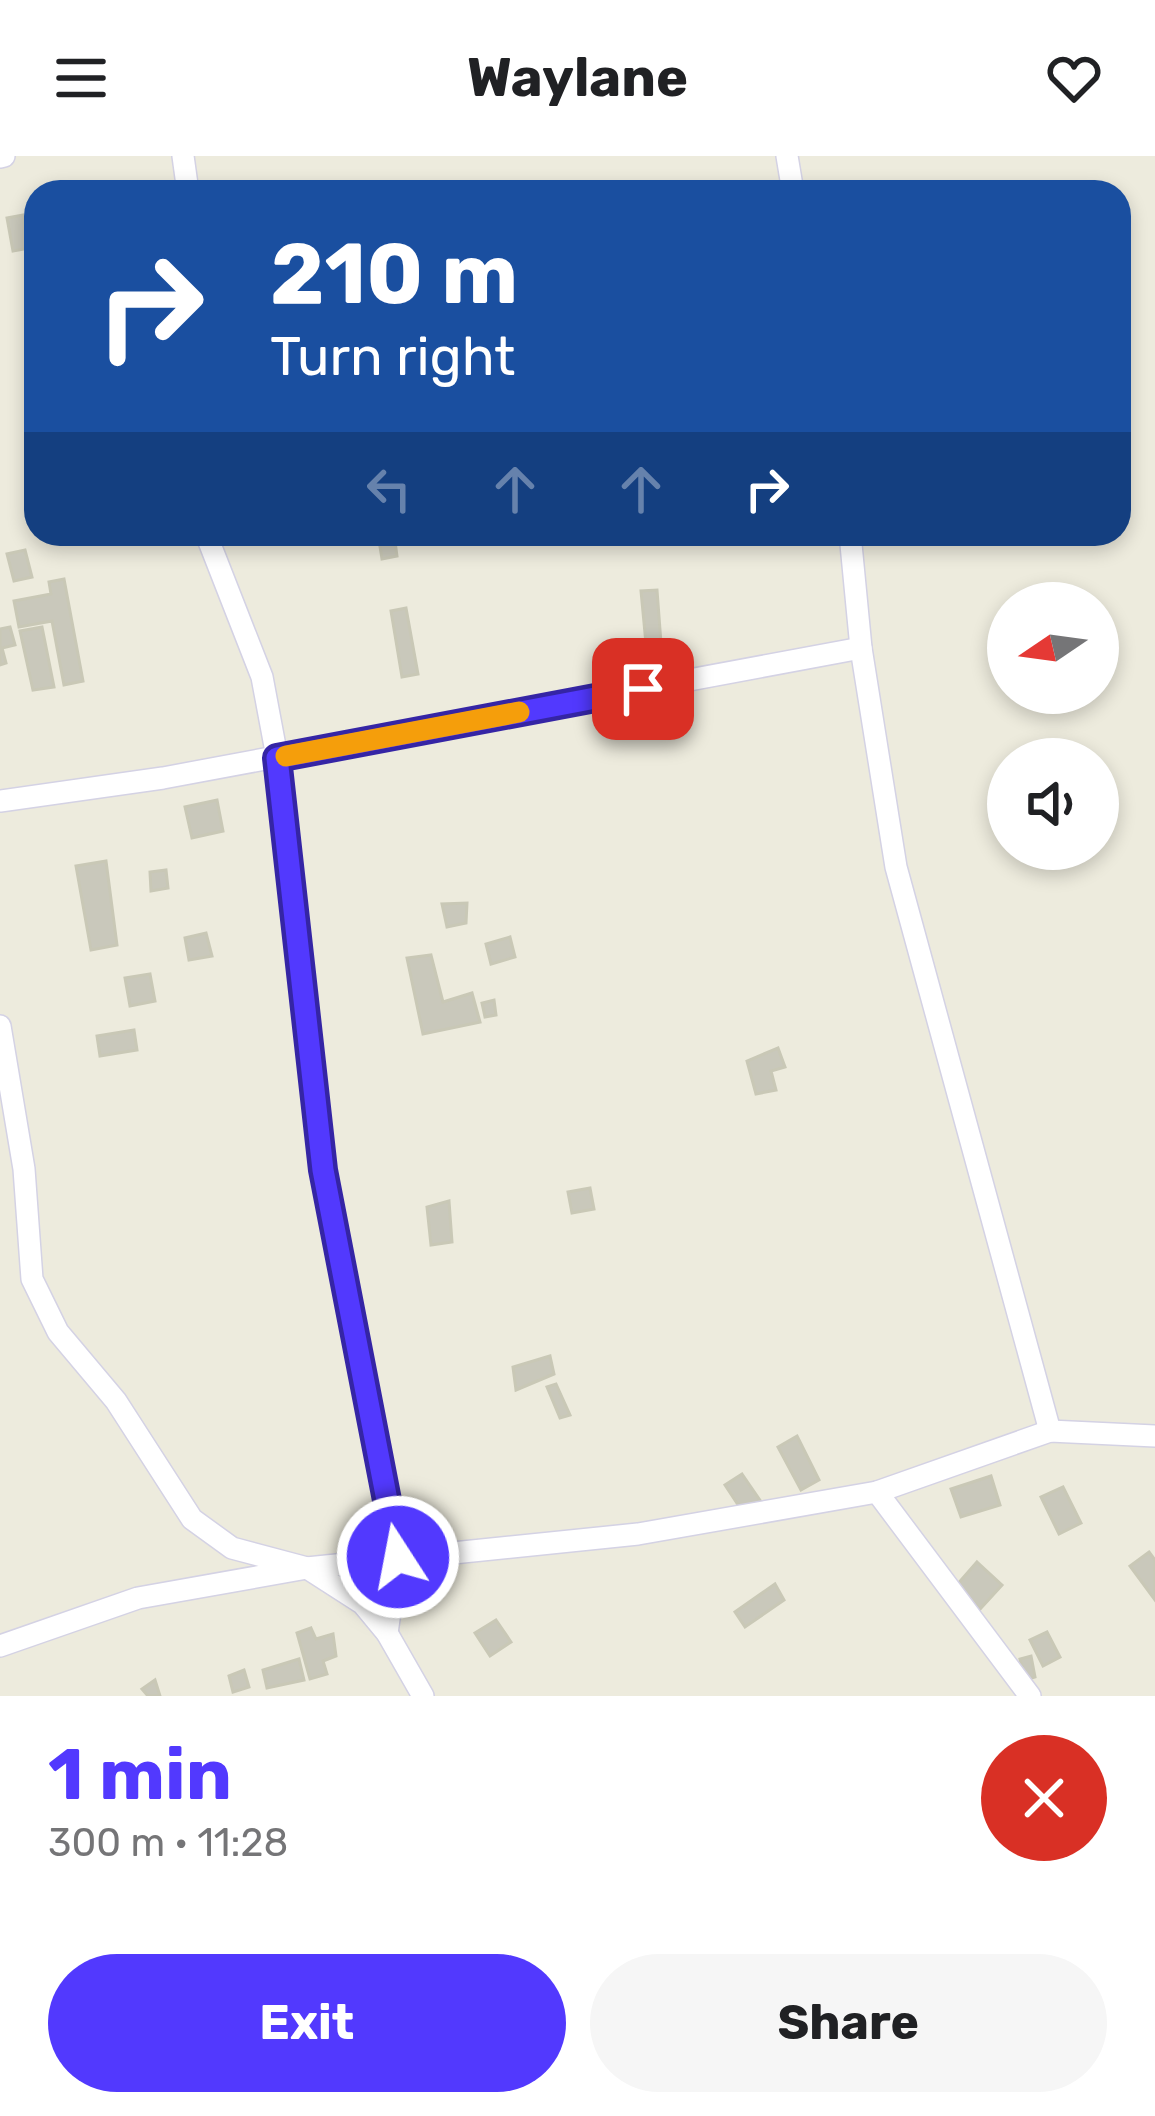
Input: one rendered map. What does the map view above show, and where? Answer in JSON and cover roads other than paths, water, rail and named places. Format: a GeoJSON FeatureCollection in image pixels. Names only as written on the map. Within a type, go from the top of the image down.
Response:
{"type":"FeatureCollection","features":[{"type":"Feature","properties":{"kind":"street"},"geometry":{"type":"LineString","coordinates":[[211,546],[262,677],[277,758],[323,1170],[398,1557],[387,1633]]}},
{"type":"Feature","properties":{"kind":"street"},"geometry":{"type":"LineString","coordinates":[[851,546],[861,648],[896,867],[1049,1431]]}},
{"type":"Feature","properties":{"kind":"street"},"geometry":{"type":"LineString","coordinates":[[0,801],[277,758],[861,648]]}},
{"type":"Feature","properties":{"kind":"street"},"geometry":{"type":"LineString","coordinates":[[0,1026],[24,1169],[26,1239],[41,1305],[116,1401],[192,1520],[232,1548],[307,1568],[363,1604],[387,1633],[423,1696]]}},
{"type":"Feature","properties":{"kind":"street"},"geometry":{"type":"LineString","coordinates":[[0,1646],[138,1598],[307,1568],[638,1534],[877,1492],[1049,1431],[1155,1436]]}},
{"type":"Feature","properties":{"kind":"street"},"geometry":{"type":"LineString","coordinates":[[877,1492],[1030,1696]]}}]}
